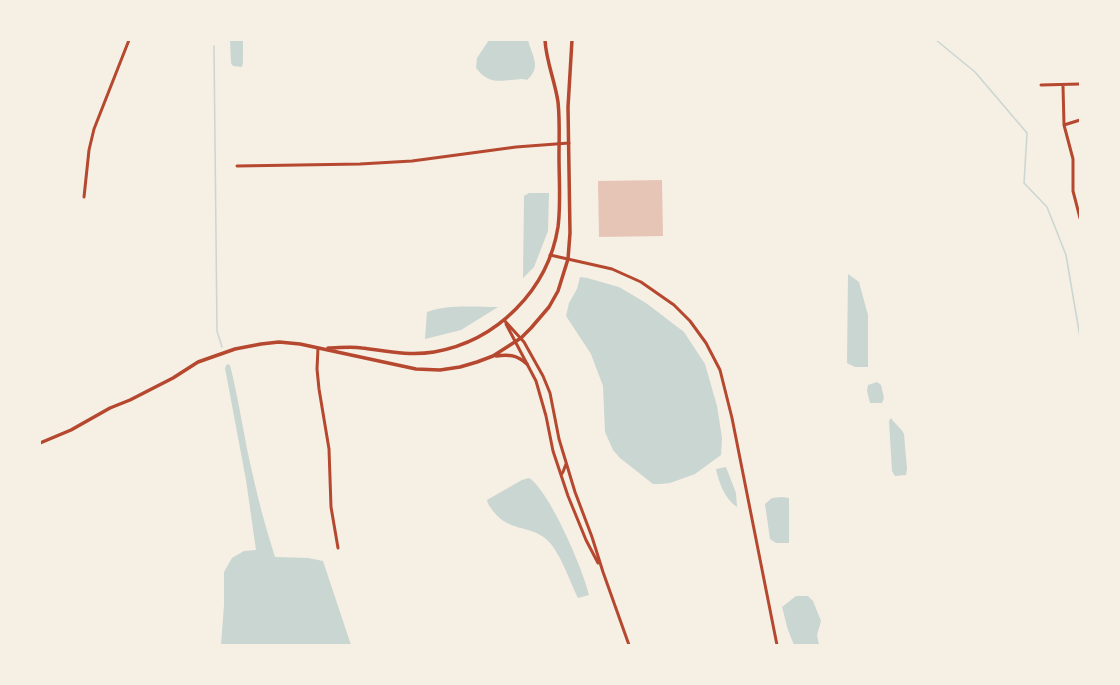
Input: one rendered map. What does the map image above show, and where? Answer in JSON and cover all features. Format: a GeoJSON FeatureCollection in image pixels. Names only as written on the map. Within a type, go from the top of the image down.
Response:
{"type":"FeatureCollection","features":[{"type":"Feature","properties":{"kind":"street"},"geometry":{"type":"LineString","coordinates":[[84,197],[88,150],[94,129],[129,40]]}},
{"type":"Feature","properties":{"kind":"street"},"geometry":{"type":"LineString","coordinates":[[323,349],[351,347],[405,354],[432,352],[458,346],[474,339],[504,320],[522,302],[534,287],[543,272],[555,241],[559,214],[558,102],[548,62],[545,40]]}},
{"type":"Feature","properties":{"kind":"street"},"geometry":{"type":"LineString","coordinates":[[40,443],[71,430],[110,408],[130,400],[173,378],[198,362],[235,349],[279,342],[300,344],[416,369],[440,370],[460,367],[492,356],[515,343],[531,328],[548,307],[558,291],[568,259],[570,233],[568,107],[572,40]]}},
{"type":"Feature","properties":{"kind":"street"},"geometry":{"type":"LineString","coordinates":[[1041,85],[1063,86],[1080,84]]}},
{"type":"Feature","properties":{"kind":"street"},"geometry":{"type":"LineString","coordinates":[[1063,86],[1064,126],[1073,160],[1073,191],[1080,218]]}},
{"type":"Feature","properties":{"kind":"street"},"geometry":{"type":"LineString","coordinates":[[1064,126],[1080,120]]}},
{"type":"Feature","properties":{"kind":"street"},"geometry":{"type":"LineString","coordinates":[[237,166],[360,164],[412,161],[516,147],[569,143]]}},
{"type":"Feature","properties":{"kind":"street"},"geometry":{"type":"LineString","coordinates":[[550,255],[612,269],[641,282],[674,305],[690,321],[706,343],[720,370],[732,418],[777,645]]}},
{"type":"Feature","properties":{"kind":"street"},"geometry":{"type":"LineString","coordinates":[[504,320],[521,338],[538,364],[550,393],[559,439],[575,492],[629,645]]}},
{"type":"Feature","properties":{"kind":"street"},"geometry":{"type":"LineString","coordinates":[[504,320],[536,381],[553,451],[561,475],[580,526],[603,572]]}},
{"type":"Feature","properties":{"kind":"street"},"geometry":{"type":"LineString","coordinates":[[318,348],[317,369],[329,449],[331,507],[338,548]]}},
{"type":"Feature","properties":{"kind":"street"},"geometry":{"type":"LineString","coordinates":[[492,356],[513,355],[522,359],[527,364]]}},
{"type":"Feature","properties":{"kind":"street"},"geometry":{"type":"LineString","coordinates":[[561,475],[565,469],[566,463]]}},
{"type":"Feature","properties":{"kind":"shaded area"},"geometry":{"type":"Polygon","coordinates":[[[230,40],[243,40],[242,67],[233,66],[231,63],[230,40]]]}},
{"type":"Feature","properties":{"kind":"shaded area"},"geometry":{"type":"Polygon","coordinates":[[[489,40],[528,40],[535,61],[532,75],[527,80],[521,79],[500,81],[491,80],[483,76],[476,68],[477,58],[489,40]]]}},
{"type":"Feature","properties":{"kind":"shaded area"},"geometry":{"type":"Polygon","coordinates":[[[529,193],[549,193],[548,231],[534,267],[523,278],[524,196],[529,193]]]}},
{"type":"Feature","properties":{"kind":"shaded area"},"geometry":{"type":"Polygon","coordinates":[[[848,274],[859,282],[868,315],[868,367],[855,367],[847,363],[848,274]]]}},
{"type":"Feature","properties":{"kind":"shaded area"},"geometry":{"type":"Polygon","coordinates":[[[580,277],[619,287],[646,303],[684,332],[705,364],[717,406],[722,438],[721,455],[695,474],[670,483],[653,484],[620,458],[613,450],[605,432],[603,386],[591,354],[566,316],[569,303],[577,289],[580,277]]]}},
{"type":"Feature","properties":{"kind":"shaded area"},"geometry":{"type":"Polygon","coordinates":[[[453,307],[498,307],[461,330],[425,339],[427,312],[435,309],[453,307]]]}},
{"type":"Feature","properties":{"kind":"shaded area"},"geometry":{"type":"Polygon","coordinates":[[[227,364],[230,365],[236,389],[255,487],[275,557],[308,558],[323,561],[351,645],[221,645],[224,605],[224,572],[232,558],[244,551],[256,550],[246,480],[225,368],[227,364]]]}},
{"type":"Feature","properties":{"kind":"shaded area"},"geometry":{"type":"Polygon","coordinates":[[[877,382],[881,385],[884,398],[882,403],[870,403],[867,391],[868,385],[877,382]]]}},
{"type":"Feature","properties":{"kind":"shaded area"},"geometry":{"type":"Polygon","coordinates":[[[891,418],[904,434],[907,469],[906,475],[895,476],[892,471],[889,421],[891,418]]]}},
{"type":"Feature","properties":{"kind":"shaded area"},"geometry":{"type":"Polygon","coordinates":[[[726,467],[736,493],[737,507],[729,500],[717,474],[716,469],[726,467]]]}},
{"type":"Feature","properties":{"kind":"shaded area"},"geometry":{"type":"Polygon","coordinates":[[[529,478],[537,485],[546,498],[565,532],[580,568],[589,595],[578,598],[560,558],[546,539],[540,535],[499,518],[489,505],[487,500],[522,480],[529,478]]]}},
{"type":"Feature","properties":{"kind":"shaded area"},"geometry":{"type":"Polygon","coordinates":[[[772,498],[789,498],[789,543],[776,543],[770,539],[765,504],[772,498]]]}},
{"type":"Feature","properties":{"kind":"shaded area"},"geometry":{"type":"Polygon","coordinates":[[[796,596],[808,596],[813,601],[821,621],[817,635],[819,645],[794,645],[788,630],[782,607],[796,596]]]}},
{"type":"Feature","properties":{"kind":"building"},"geometry":{"type":"Polygon","coordinates":[[[662,180],[663,236],[599,237],[598,181],[662,180]]]}},
{"type":"Feature","properties":{"kind":"waterway"},"geometry":{"type":"LineString","coordinates":[[936,40],[975,72],[1027,133],[1024,183],[1047,207],[1066,255],[1080,337]]}},
{"type":"Feature","properties":{"kind":"waterway"},"geometry":{"type":"LineString","coordinates":[[214,46],[217,331],[222,347]]}}]}
